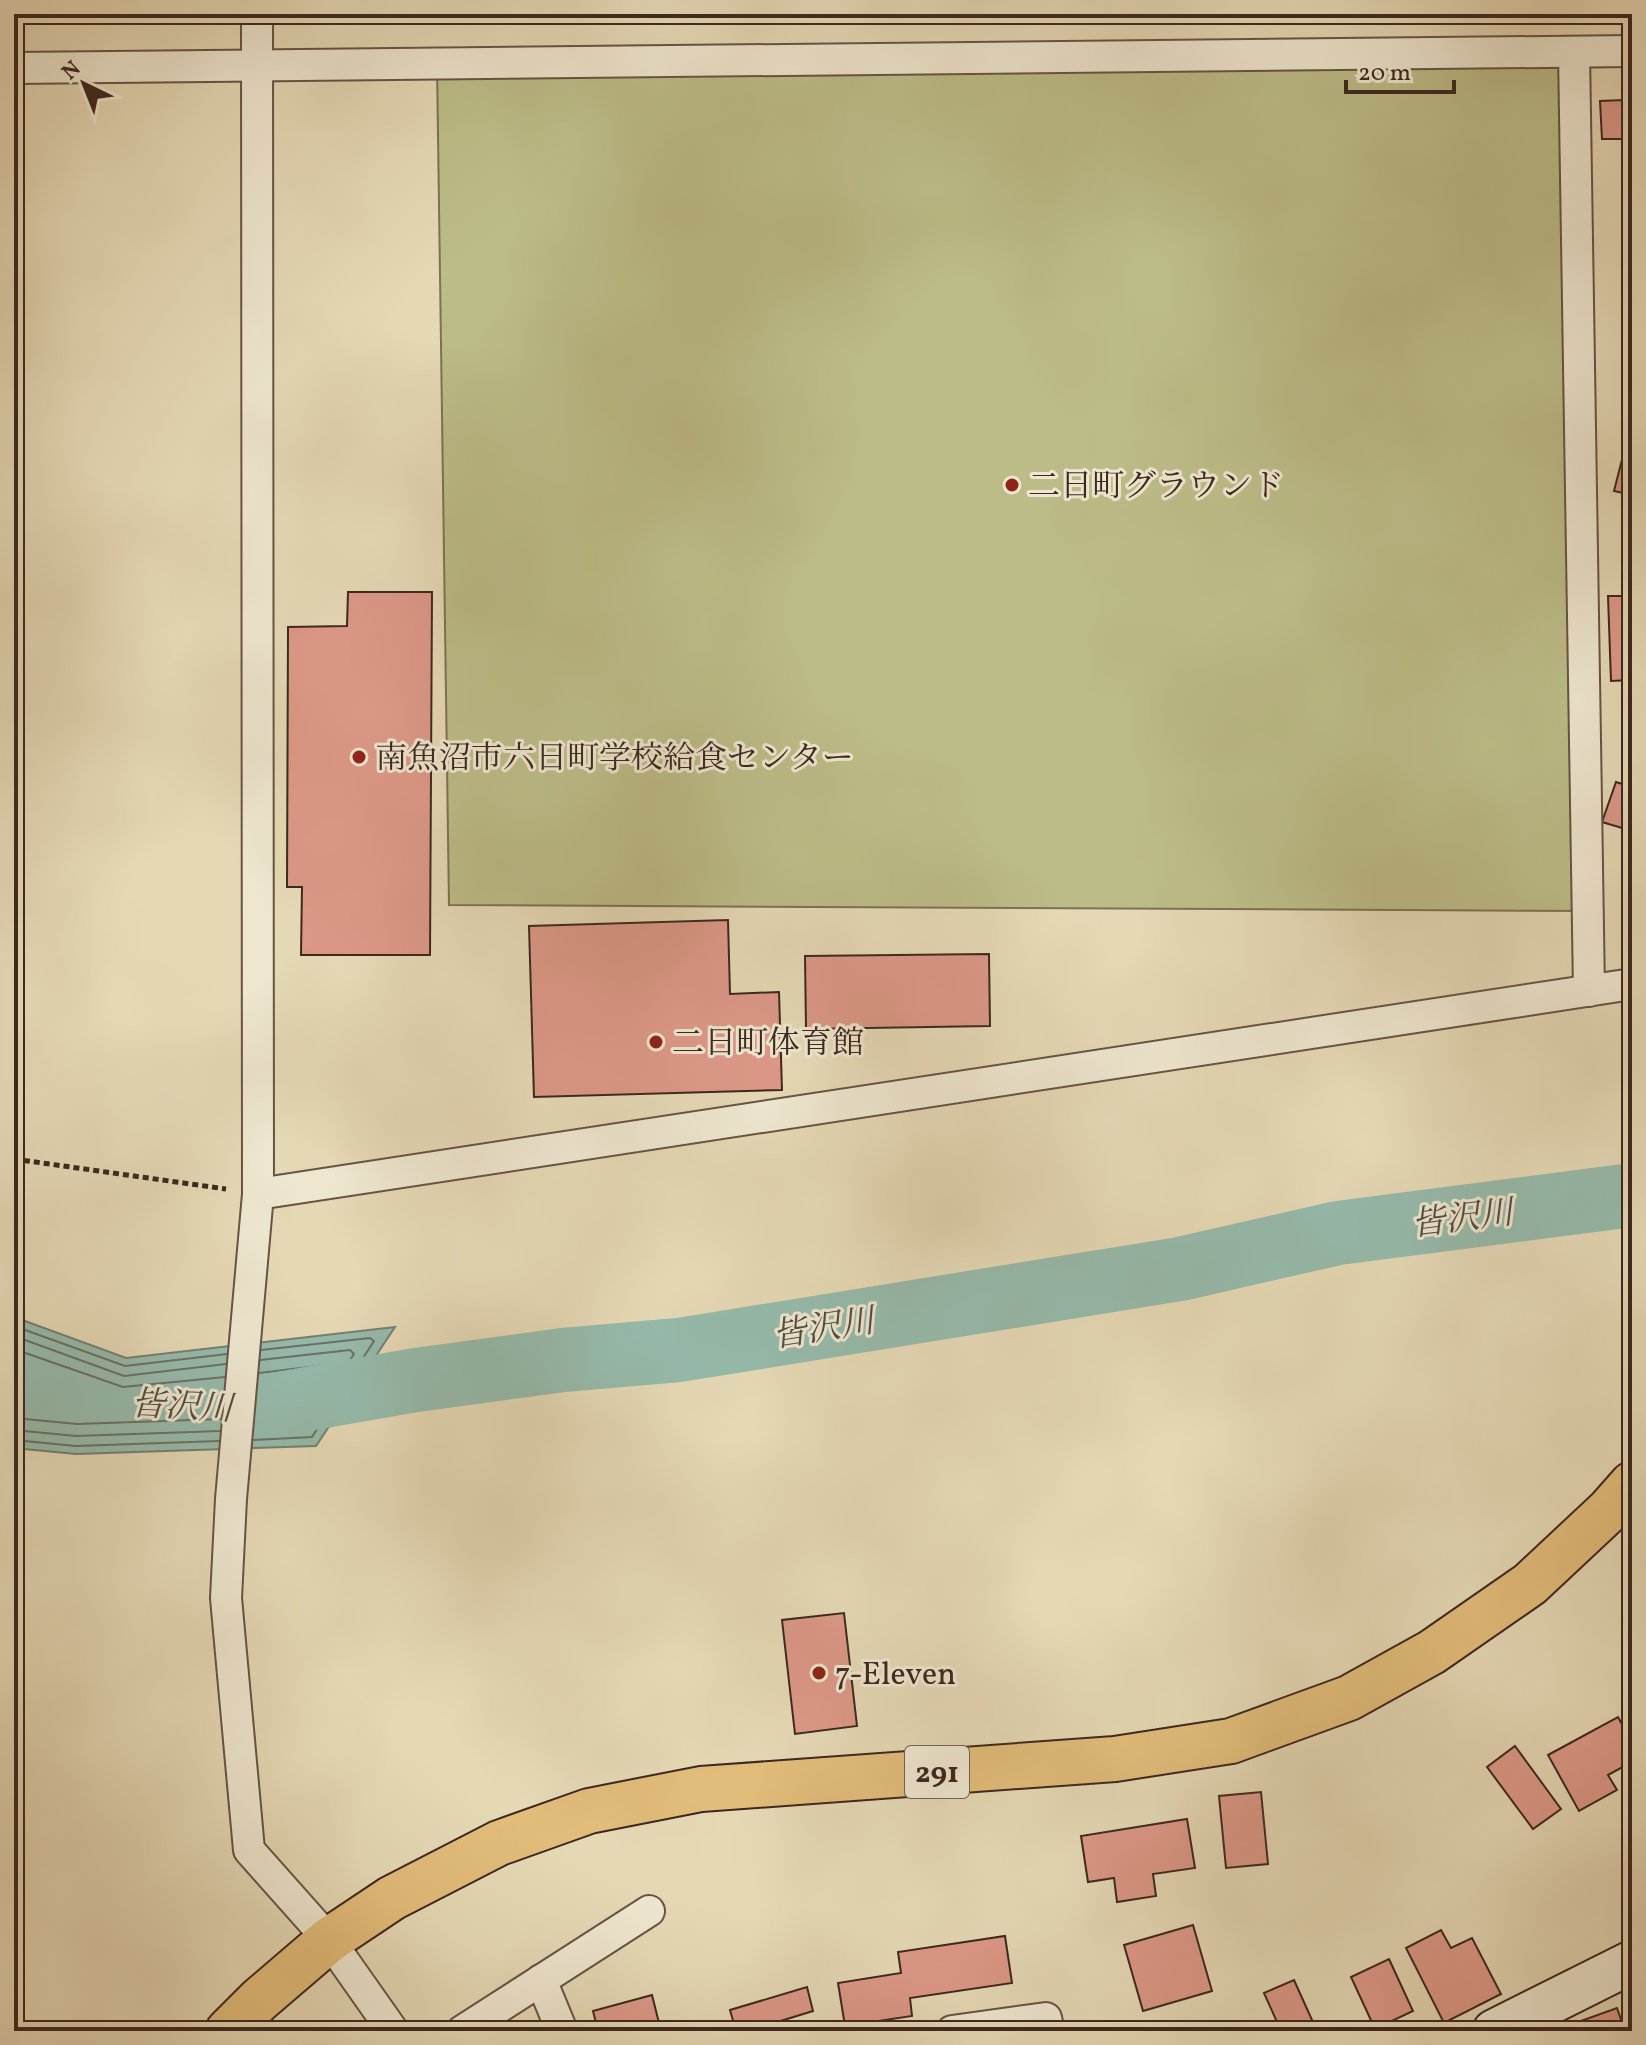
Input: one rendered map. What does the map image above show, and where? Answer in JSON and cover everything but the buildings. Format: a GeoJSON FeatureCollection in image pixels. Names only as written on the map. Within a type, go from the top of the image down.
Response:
{"type":"FeatureCollection","features":[{"type":"Feature","properties":{"kind":"highway","name":"291"},"geometry":{"type":"LineString","coordinates":[[228,2031],[329,1940],[392,1898],[499,1843],[589,1811],[701,1789],[1115,1759],[1231,1741],[1349,1698],[1432,1652],[1530,1584],[1609,1510],[1632,1484]]}},
{"type":"Feature","properties":{"kind":"main road"},"geometry":{"type":"LineString","coordinates":[[1494,2031],[1632,1962]]}},
{"type":"Feature","properties":{"kind":"street"},"geometry":{"type":"LineString","coordinates":[[257,14],[258,1194],[231,1499],[226,1598],[249,1850],[329,1940],[393,2031]]}},
{"type":"Feature","properties":{"kind":"street"},"geometry":{"type":"LineString","coordinates":[[14,68],[1632,51]]}},
{"type":"Feature","properties":{"kind":"street"},"geometry":{"type":"LineString","coordinates":[[1574,52],[1589,991]]}},
{"type":"Feature","properties":{"kind":"street"},"geometry":{"type":"LineString","coordinates":[[258,1194],[1632,984]]}},
{"type":"Feature","properties":{"kind":"street"},"geometry":{"type":"LineString","coordinates":[[462,2031],[649,1911]]}},
{"type":"Feature","properties":{"kind":"street"},"geometry":{"type":"LineString","coordinates":[[541,1980],[562,2031]]}},
{"type":"Feature","properties":{"kind":"street"},"geometry":{"type":"LineString","coordinates":[[952,2031],[1046,2018],[1049,2031]]}},
{"type":"Feature","properties":{"kind":"path"},"geometry":{"type":"LineString","coordinates":[[14,1159],[258,1194]]}},
{"type":"Feature","properties":{"kind":"green space","name":"二日町グラウンド"},"geometry":{"type":"Polygon","coordinates":[[[1574,52],[1587,911],[449,905],[437,65],[1574,52]]]}},
{"type":"Feature","properties":{"kind":"water"},"geometry":{"type":"Polygon","coordinates":[[[14,1317],[126,1358],[395,1327],[316,1446],[76,1454],[14,1448],[14,1317]]]}},
{"type":"Feature","properties":{"kind":"waterway","name":"皆沢川"},"geometry":{"type":"LineString","coordinates":[[267,1406],[416,1380],[563,1360],[679,1350],[1180,1269],[1338,1233],[1632,1195]]}},
{"type":"Feature","properties":{"kind":"place","name":"二日町グラウンド"},"geometry":{"type":"Point","coordinates":[1012,485]}},
{"type":"Feature","properties":{"kind":"place","name":"南魚沼市六日町学校給食センター"},"geometry":{"type":"Point","coordinates":[359,757]}},
{"type":"Feature","properties":{"kind":"place","name":"二日町体育館"},"geometry":{"type":"Point","coordinates":[656,1042]}},
{"type":"Feature","properties":{"kind":"place","name":"7-Eleven"},"geometry":{"type":"Point","coordinates":[819,1673]}}]}
